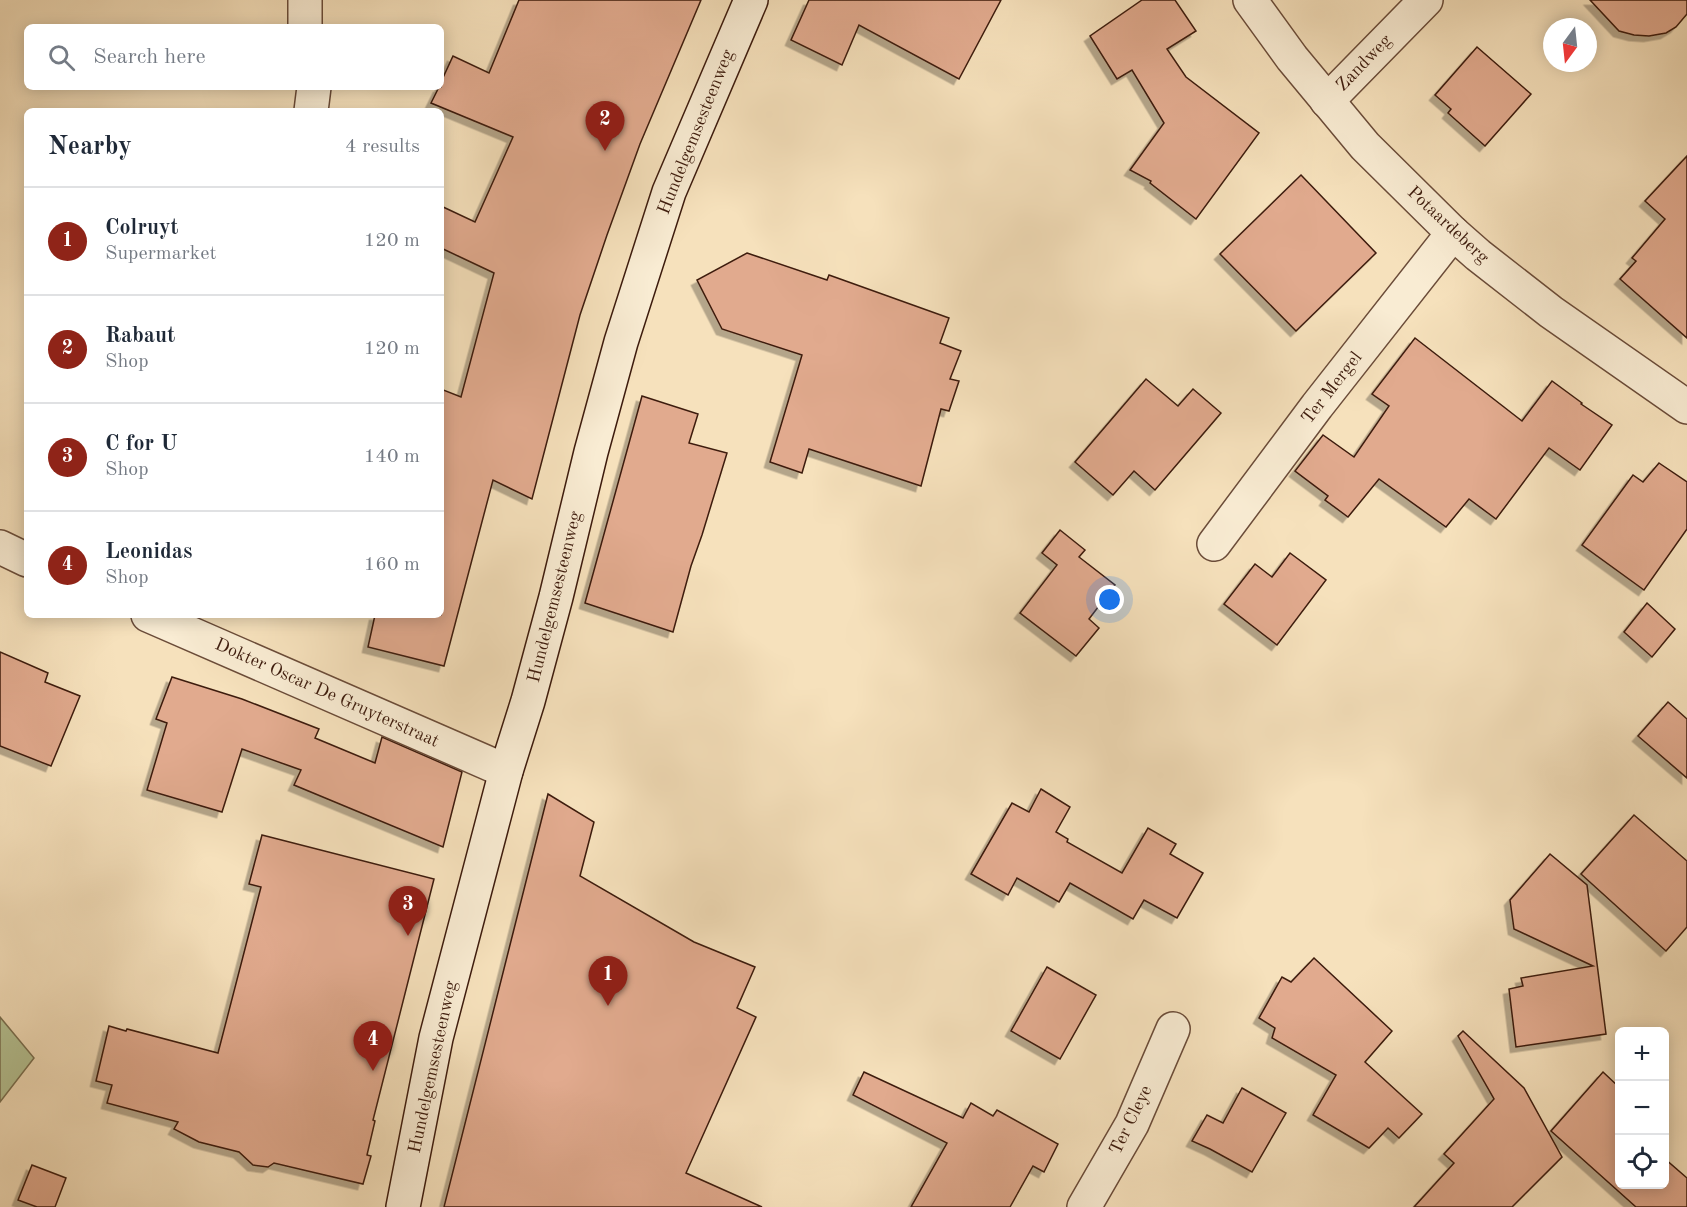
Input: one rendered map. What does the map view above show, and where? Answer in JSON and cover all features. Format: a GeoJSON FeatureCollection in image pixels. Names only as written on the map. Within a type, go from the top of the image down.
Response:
{"type":"FeatureCollection","features":[{"type":"Feature","properties":{"kind":"street"},"geometry":{"type":"LineString","coordinates":[[305,0],[305,24]]}},
{"type":"Feature","properties":{"kind":"street","name":"Hundelgemsesteenweg"},"geometry":{"type":"LineString","coordinates":[[403,1207],[436,1038],[506,771],[528,701],[556,597],[591,452],[621,342],[669,192],[751,0]]}},
{"type":"Feature","properties":{"kind":"street","name":"Potaardeberg"},"geometry":{"type":"LineString","coordinates":[[1250,0],[1292,58],[1365,146],[1453,233],[1551,312],[1687,407]]}},
{"type":"Feature","properties":{"kind":"street","name":"Zandweg"},"geometry":{"type":"LineString","coordinates":[[1327,101],[1426,0]]}},
{"type":"Feature","properties":{"kind":"street"},"geometry":{"type":"LineString","coordinates":[[311,108],[314,90]]}},
{"type":"Feature","properties":{"kind":"street","name":"Ter Mergel"},"geometry":{"type":"LineString","coordinates":[[1214,544],[1317,406],[1453,233]]}},
{"type":"Feature","properties":{"kind":"street"},"geometry":{"type":"LineString","coordinates":[[0,547],[24,559]]}},
{"type":"Feature","properties":{"kind":"street","name":"Dokter Oscar De Gruyterstraat"},"geometry":{"type":"LineString","coordinates":[[164,619],[506,771]]}},
{"type":"Feature","properties":{"kind":"street","name":"Ter Cleye"},"geometry":{"type":"LineString","coordinates":[[1084,1207],[1132,1124],[1173,1029]]}},
{"type":"Feature","properties":{"kind":"green space"},"geometry":{"type":"Polygon","coordinates":[[[0,1017],[34,1058],[0,1102],[0,1017]]]}},
{"type":"Feature","properties":{"kind":"building"},"geometry":{"type":"Polygon","coordinates":[[[519,0],[701,0],[640,144],[607,235],[580,315],[532,499],[493,480],[444,666],[368,647],[374,618],[444,618],[444,390],[461,397],[494,273],[444,249],[444,207],[475,222],[513,137],[431,103],[438,90],[444,90],[444,76],[453,56],[489,73],[519,0]]]}},
{"type":"Feature","properties":{"kind":"building"},"geometry":{"type":"Polygon","coordinates":[[[809,0],[1001,0],[959,79],[859,25],[842,65],[791,40],[809,0]]]}},
{"type":"Feature","properties":{"kind":"building"},"geometry":{"type":"Polygon","coordinates":[[[1142,0],[1175,0],[1196,31],[1167,49],[1186,77],[1259,133],[1196,219],[1150,183],[1151,181],[1130,170],[1164,123],[1132,70],[1117,79],[1090,36],[1142,0]]]}},
{"type":"Feature","properties":{"kind":"building"},"geometry":{"type":"Polygon","coordinates":[[[1590,0],[1687,0],[1687,14],[1676,27],[1666,33],[1649,36],[1634,35],[1619,31],[1590,0]]]}},
{"type":"Feature","properties":{"kind":"building"},"geometry":{"type":"Polygon","coordinates":[[[1477,47],[1531,94],[1485,146],[1448,113],[1451,109],[1435,95],[1477,47]]]}},
{"type":"Feature","properties":{"kind":"building"},"geometry":{"type":"Polygon","coordinates":[[[1687,156],[1687,338],[1620,279],[1636,261],[1632,258],[1665,219],[1645,201],[1687,156]]]}},
{"type":"Feature","properties":{"kind":"building"},"geometry":{"type":"Polygon","coordinates":[[[1301,175],[1376,253],[1296,331],[1220,254],[1301,175]]]}},
{"type":"Feature","properties":{"kind":"building"},"geometry":{"type":"Polygon","coordinates":[[[747,253],[827,280],[829,275],[949,318],[940,343],[961,351],[950,379],[959,381],[949,411],[941,409],[921,486],[809,449],[802,473],[770,462],[802,355],[722,329],[697,280],[747,253]]]}},
{"type":"Feature","properties":{"kind":"building"},"geometry":{"type":"Polygon","coordinates":[[[1415,338],[1522,421],[1552,381],[1612,425],[1580,470],[1549,448],[1496,519],[1469,499],[1446,527],[1379,479],[1348,517],[1325,500],[1328,496],[1295,471],[1323,435],[1354,457],[1389,406],[1372,394],[1415,338]]]}},
{"type":"Feature","properties":{"kind":"building"},"geometry":{"type":"Polygon","coordinates":[[[1146,379],[1178,406],[1193,389],[1221,413],[1155,490],[1134,471],[1113,495],[1075,462],[1146,379]]]}},
{"type":"Feature","properties":{"kind":"building"},"geometry":{"type":"Polygon","coordinates":[[[642,396],[698,414],[689,443],[727,453],[691,566],[673,632],[585,603],[642,396]]]}},
{"type":"Feature","properties":{"kind":"building"},"geometry":{"type":"Polygon","coordinates":[[[1659,463],[1687,482],[1687,529],[1644,590],[1582,545],[1633,475],[1643,482],[1659,463]]]}},
{"type":"Feature","properties":{"kind":"building"},"geometry":{"type":"Polygon","coordinates":[[[1060,530],[1085,550],[1079,557],[1115,585],[1089,619],[1099,628],[1076,656],[1020,613],[1057,565],[1042,553],[1060,530]]]}},
{"type":"Feature","properties":{"kind":"building"},"geometry":{"type":"Polygon","coordinates":[[[1290,553],[1326,580],[1277,645],[1224,604],[1255,564],[1272,577],[1290,553]]]}},
{"type":"Feature","properties":{"kind":"building"},"geometry":{"type":"Polygon","coordinates":[[[1647,603],[1675,629],[1652,657],[1624,632],[1647,603]]]}},
{"type":"Feature","properties":{"kind":"building"},"geometry":{"type":"Polygon","coordinates":[[[0,652],[48,673],[45,682],[80,696],[51,766],[0,746],[0,652]]]}},
{"type":"Feature","properties":{"kind":"building"},"geometry":{"type":"Polygon","coordinates":[[[172,677],[242,699],[319,729],[315,738],[375,763],[382,737],[462,772],[443,847],[294,785],[301,770],[242,749],[222,812],[147,790],[167,723],[156,719],[172,677]]]}},
{"type":"Feature","properties":{"kind":"building"},"geometry":{"type":"Polygon","coordinates":[[[1668,702],[1687,719],[1687,778],[1638,736],[1668,702]]]}},
{"type":"Feature","properties":{"kind":"building"},"geometry":{"type":"Polygon","coordinates":[[[1041,789],[1070,807],[1056,832],[1068,839],[1067,842],[1122,873],[1148,828],[1176,844],[1170,854],[1203,873],[1177,918],[1144,900],[1133,919],[1070,883],[1059,902],[1017,878],[1008,895],[971,874],[1012,803],[1029,812],[1041,789]]]}},
{"type":"Feature","properties":{"kind":"building"},"geometry":{"type":"Polygon","coordinates":[[[548,794],[594,822],[580,876],[694,942],[755,967],[737,1008],[756,1017],[686,1173],[762,1207],[444,1207],[548,794]]]}},
{"type":"Feature","properties":{"kind":"building"},"geometry":{"type":"Polygon","coordinates":[[[1634,815],[1687,861],[1687,927],[1666,951],[1581,874],[1634,815]]]}},
{"type":"Feature","properties":{"kind":"building"},"geometry":{"type":"Polygon","coordinates":[[[262,835],[434,879],[373,1120],[375,1121],[367,1155],[371,1156],[363,1184],[274,1163],[268,1167],[253,1165],[239,1152],[199,1142],[174,1129],[178,1122],[107,1103],[112,1085],[96,1081],[109,1026],[218,1053],[261,887],[249,884],[262,835]]]}},
{"type":"Feature","properties":{"kind":"building"},"geometry":{"type":"Polygon","coordinates":[[[1550,854],[1587,885],[1606,1034],[1516,1047],[1509,989],[1523,986],[1521,978],[1593,966],[1514,929],[1510,900],[1550,854]]]}},
{"type":"Feature","properties":{"kind":"building"},"geometry":{"type":"Polygon","coordinates":[[[1314,958],[1392,1031],[1365,1062],[1422,1114],[1399,1138],[1388,1128],[1369,1148],[1313,1115],[1336,1075],[1272,1038],[1275,1028],[1259,1018],[1282,977],[1291,982],[1314,958]]]}},
{"type":"Feature","properties":{"kind":"building"},"geometry":{"type":"Polygon","coordinates":[[[1047,967],[1096,995],[1060,1059],[1011,1031],[1047,967]]]}},
{"type":"Feature","properties":{"kind":"building"},"geometry":{"type":"Polygon","coordinates":[[[1463,1031],[1524,1088],[1562,1157],[1512,1207],[1414,1207],[1454,1163],[1444,1154],[1494,1099],[1458,1036],[1463,1031]]]}},
{"type":"Feature","properties":{"kind":"building"},"geometry":{"type":"Polygon","coordinates":[[[864,1072],[963,1118],[971,1103],[993,1116],[997,1110],[1058,1144],[1044,1172],[1033,1166],[1010,1207],[911,1207],[947,1143],[853,1095],[864,1072]]]}},
{"type":"Feature","properties":{"kind":"building"},"geometry":{"type":"Polygon","coordinates":[[[1603,1072],[1615,1083],[1615,1188],[1551,1131],[1603,1072]]]}},
{"type":"Feature","properties":{"kind":"building"},"geometry":{"type":"Polygon","coordinates":[[[1242,1088],[1286,1113],[1252,1172],[1192,1141],[1207,1115],[1223,1123],[1242,1088]]]}},
{"type":"Feature","properties":{"kind":"building"},"geometry":{"type":"Polygon","coordinates":[[[1669,1162],[1687,1178],[1687,1207],[1636,1207],[1616,1189],[1669,1189],[1669,1162]]]}},
{"type":"Feature","properties":{"kind":"building"},"geometry":{"type":"Polygon","coordinates":[[[32,1165],[66,1178],[55,1207],[37,1207],[18,1200],[32,1165]]]}},
{"type":"Feature","properties":{"kind":"place","name":"Rabaut"},"geometry":{"type":"Point","coordinates":[605,151]}},
{"type":"Feature","properties":{"kind":"place","name":"C for U"},"geometry":{"type":"Point","coordinates":[408,936]}},
{"type":"Feature","properties":{"kind":"place","name":"Colruyt"},"geometry":{"type":"Point","coordinates":[608,1006]}},
{"type":"Feature","properties":{"kind":"place","name":"Leonidas"},"geometry":{"type":"Point","coordinates":[373,1071]}}]}
